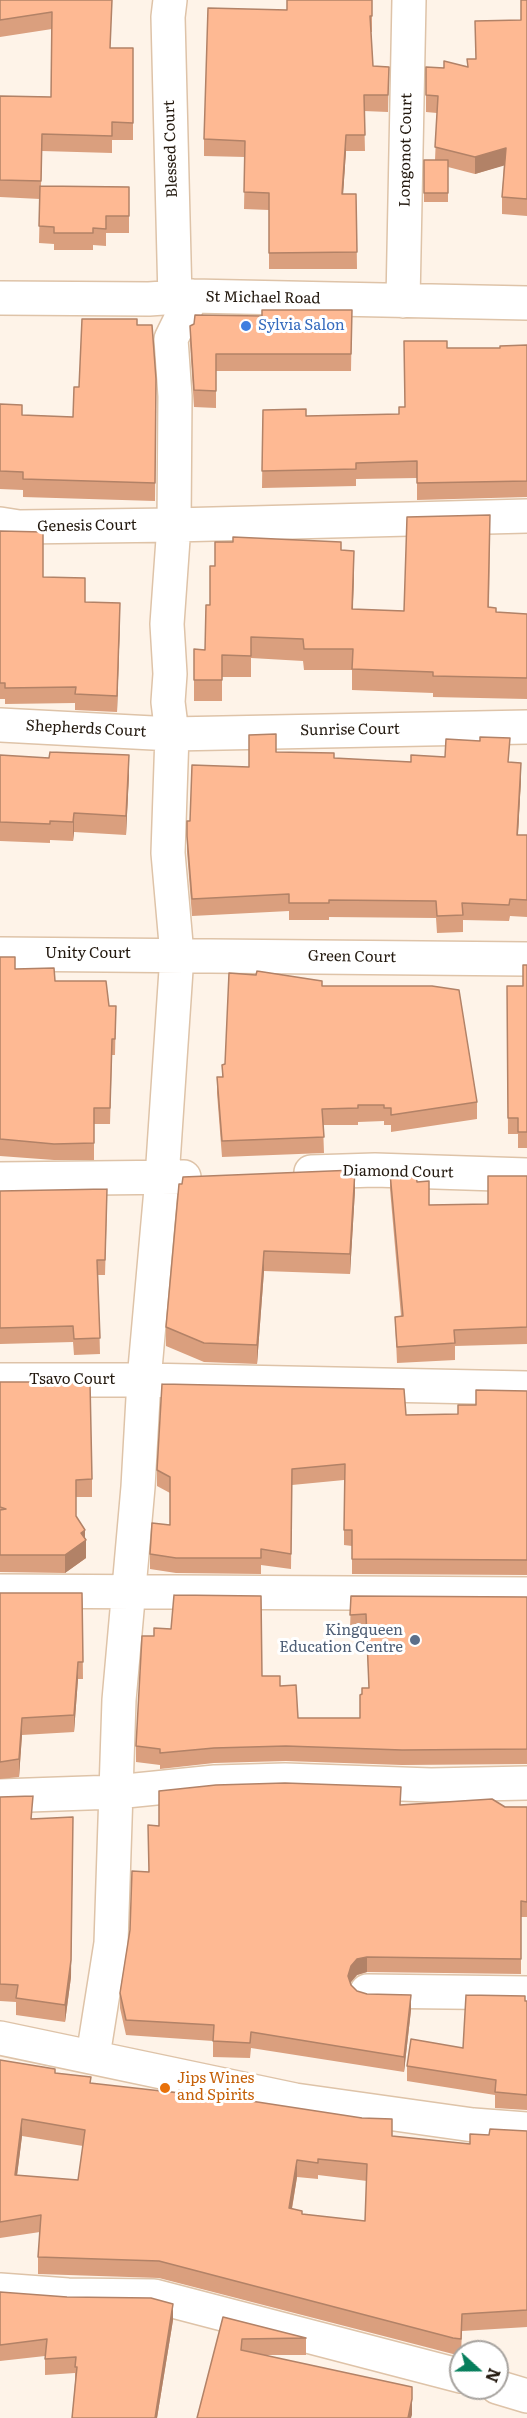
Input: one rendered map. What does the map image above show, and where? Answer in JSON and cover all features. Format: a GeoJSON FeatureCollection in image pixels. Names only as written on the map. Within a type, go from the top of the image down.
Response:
{"type":"FeatureCollection","features":[{"type":"Feature","properties":{"kind":"street","name":"Blessed Court"},"geometry":{"type":"LineString","coordinates":[[170,0],[168,17],[184,297]]}},
{"type":"Feature","properties":{"kind":"street","name":"Longonot Court"},"geometry":{"type":"LineString","coordinates":[[403,301],[409,0]]}},
{"type":"Feature","properties":{"kind":"street","name":"St Michael Road"},"geometry":{"type":"LineString","coordinates":[[0,298],[184,297],[527,303]]}},
{"type":"Feature","properties":{"kind":"street"},"geometry":{"type":"LineString","coordinates":[[93,2056],[111,1943],[119,1700],[138,1487],[144,1380],[162,1178],[177,954],[168,853],[172,734],[168,702],[170,674],[168,624],[174,525],[175,396],[171,339],[184,297]]}},
{"type":"Feature","properties":{"kind":"street","name":"Genesis Court"},"geometry":{"type":"LineString","coordinates":[[0,524],[19,527],[174,525],[527,516]]}},
{"type":"Feature","properties":{"kind":"street","name":"Shepherds Court"},"geometry":{"type":"LineString","coordinates":[[0,724],[172,734]]}},
{"type":"Feature","properties":{"kind":"street","name":"Sunrise Court"},"geometry":{"type":"LineString","coordinates":[[172,734],[527,727]]}},
{"type":"Feature","properties":{"kind":"street","name":"Unity Court"},"geometry":{"type":"LineString","coordinates":[[0,954],[177,954]]}},
{"type":"Feature","properties":{"kind":"street","name":"Green Court"},"geometry":{"type":"LineString","coordinates":[[177,954],[527,959]]}},
{"type":"Feature","properties":{"kind":"street","name":"Diamond Court"},"geometry":{"type":"LineString","coordinates":[[280,1173],[375,1170],[527,1175]]}},
{"type":"Feature","properties":{"kind":"street"},"geometry":{"type":"LineString","coordinates":[[0,1179],[209,1176]]}},
{"type":"Feature","properties":{"kind":"street","name":"Tsavo Court"},"geometry":{"type":"LineString","coordinates":[[0,1380],[144,1380],[527,1388]]}},
{"type":"Feature","properties":{"kind":"street"},"geometry":{"type":"LineString","coordinates":[[0,1591],[400,1591],[527,1594]]}},
{"type":"Feature","properties":{"kind":"street"},"geometry":{"type":"LineString","coordinates":[[0,1796],[116,1792],[215,1782],[285,1780],[431,1785],[527,1783]]}},
{"type":"Feature","properties":{"kind":"street"},"geometry":{"type":"LineString","coordinates":[[367,1991],[527,1993]]}},
{"type":"Feature","properties":{"kind":"street"},"geometry":{"type":"LineString","coordinates":[[0,2038],[295,2100],[473,2125],[527,2129]]}},
{"type":"Feature","properties":{"kind":"street"},"geometry":{"type":"LineString","coordinates":[[0,2290],[68,2295],[154,2296],[449,2373]]}},
{"type":"Feature","properties":{"kind":"street"},"geometry":{"type":"LineString","coordinates":[[509,2391],[527,2396]]}},
{"type":"Feature","properties":{"kind":"building"},"geometry":{"type":"Polygon","coordinates":[[[0,0],[112,0],[110,48],[133,48],[133,123],[112,122],[112,136],[42,134],[41,181],[0,180],[0,96],[51,97],[52,12],[0,20],[0,0]]]}},
{"type":"Feature","properties":{"kind":"building"},"geometry":{"type":"Polygon","coordinates":[[[287,0],[372,0],[372,16],[370,16],[373,66],[389,67],[388,95],[364,95],[365,135],[346,135],[342,194],[356,194],[357,252],[269,253],[269,193],[244,192],[245,141],[204,139],[208,8],[287,10],[287,0]]]}},
{"type":"Feature","properties":{"kind":"building"},"geometry":{"type":"Polygon","coordinates":[[[521,0],[527,0],[527,199],[502,197],[506,148],[475,157],[435,147],[438,96],[426,95],[426,67],[444,68],[444,61],[468,67],[467,59],[476,59],[475,21],[521,20],[521,0]]]}},
{"type":"Feature","properties":{"kind":"building"},"geometry":{"type":"Polygon","coordinates":[[[424,160],[448,160],[448,193],[424,193],[424,160]]]}},
{"type":"Feature","properties":{"kind":"building"},"geometry":{"type":"Polygon","coordinates":[[[40,186],[129,187],[129,216],[106,216],[106,229],[93,228],[93,233],[54,233],[54,227],[39,226],[40,186]]]}},
{"type":"Feature","properties":{"kind":"building"},"geometry":{"type":"Polygon","coordinates":[[[262,310],[352,310],[351,354],[216,354],[216,391],[194,390],[190,326],[194,324],[195,315],[262,316],[262,310]]]}},
{"type":"Feature","properties":{"kind":"building"},"geometry":{"type":"Polygon","coordinates":[[[82,319],[137,319],[137,325],[152,325],[156,379],[155,483],[23,479],[23,472],[0,471],[0,404],[22,405],[22,415],[73,417],[74,387],[79,387],[82,319]]]}},
{"type":"Feature","properties":{"kind":"building"},"geometry":{"type":"Polygon","coordinates":[[[404,341],[447,341],[447,348],[500,348],[500,346],[527,345],[527,481],[417,483],[417,461],[356,463],[356,469],[262,471],[263,410],[306,409],[306,416],[399,414],[399,407],[405,407],[404,341]]]}},
{"type":"Feature","properties":{"kind":"building"},"geometry":{"type":"Polygon","coordinates":[[[490,515],[488,607],[496,608],[496,612],[527,614],[527,678],[433,676],[433,672],[352,669],[353,649],[304,649],[303,639],[251,637],[251,656],[222,655],[222,680],[194,680],[194,649],[205,650],[206,605],[210,605],[210,566],[215,566],[215,542],[233,542],[233,537],[341,542],[341,550],[354,551],[352,609],[404,611],[407,517],[490,515]]]}},
{"type":"Feature","properties":{"kind":"building"},"geometry":{"type":"Polygon","coordinates":[[[0,531],[43,532],[43,577],[85,578],[85,602],[120,603],[117,696],[75,694],[76,687],[5,688],[5,683],[0,683],[0,531]]]}},
{"type":"Feature","properties":{"kind":"building"},"geometry":{"type":"Polygon","coordinates":[[[276,734],[276,752],[334,753],[334,758],[411,762],[411,755],[445,757],[446,739],[480,741],[480,737],[510,738],[508,762],[521,763],[517,835],[527,835],[527,900],[510,899],[509,905],[462,903],[463,915],[437,916],[436,901],[329,900],[329,903],[289,903],[289,894],[192,899],[187,821],[190,821],[192,765],[249,767],[249,735],[276,734]]]}},
{"type":"Feature","properties":{"kind":"building"},"geometry":{"type":"Polygon","coordinates":[[[50,752],[129,755],[126,816],[74,813],[73,822],[50,821],[50,824],[0,822],[0,755],[49,758],[50,752]]]}},
{"type":"Feature","properties":{"kind":"building"},"geometry":{"type":"Polygon","coordinates":[[[0,957],[15,957],[15,969],[54,968],[55,981],[106,981],[109,1006],[116,1006],[115,1039],[112,1039],[110,1108],[94,1108],[94,1143],[54,1144],[0,1139],[0,957]]]}},
{"type":"Feature","properties":{"kind":"building"},"geometry":{"type":"Polygon","coordinates":[[[523,965],[527,965],[527,1132],[518,1132],[518,1118],[508,1118],[507,986],[523,986],[523,965]]]}},
{"type":"Feature","properties":{"kind":"building"},"geometry":{"type":"Polygon","coordinates":[[[257,971],[322,981],[322,986],[432,986],[459,990],[477,1102],[391,1115],[391,1108],[384,1108],[384,1105],[322,1109],[324,1137],[222,1141],[217,1077],[223,1077],[222,1065],[225,1064],[229,973],[256,975],[257,971]]]}},
{"type":"Feature","properties":{"kind":"building"},"geometry":{"type":"Polygon","coordinates":[[[355,1170],[350,1254],[264,1251],[257,1345],[204,1343],[166,1327],[179,1184],[182,1184],[183,1177],[355,1170]]]}},
{"type":"Feature","properties":{"kind":"building"},"geometry":{"type":"Polygon","coordinates":[[[390,1173],[416,1174],[417,1182],[429,1181],[429,1205],[488,1204],[488,1176],[527,1176],[527,1327],[454,1330],[455,1343],[397,1347],[395,1317],[403,1316],[390,1173]]]}},
{"type":"Feature","properties":{"kind":"building"},"geometry":{"type":"Polygon","coordinates":[[[107,1189],[105,1260],[97,1260],[100,1338],[74,1339],[73,1326],[0,1328],[0,1191],[107,1189]]]}},
{"type":"Feature","properties":{"kind":"building"},"geometry":{"type":"Polygon","coordinates":[[[0,1382],[90,1382],[92,1479],[76,1480],[76,1516],[85,1530],[81,1533],[86,1540],[65,1555],[0,1555],[0,1510],[6,1509],[0,1507],[0,1382]]]}},
{"type":"Feature","properties":{"kind":"building"},"geometry":{"type":"Polygon","coordinates":[[[162,1384],[404,1389],[406,1415],[458,1414],[458,1405],[476,1405],[476,1390],[527,1391],[527,1560],[352,1559],[352,1530],[344,1530],[345,1464],[292,1469],[291,1554],[261,1549],[261,1558],[176,1558],[150,1554],[152,1523],[170,1525],[170,1477],[157,1470],[162,1384]]]}},
{"type":"Feature","properties":{"kind":"building"},"geometry":{"type":"Polygon","coordinates":[[[0,1593],[82,1593],[83,1662],[78,1662],[74,1715],[22,1718],[19,1759],[0,1762],[0,1593]]]}},
{"type":"Feature","properties":{"kind":"building"},"geometry":{"type":"Polygon","coordinates":[[[174,1595],[261,1596],[262,1676],[280,1676],[280,1686],[296,1685],[298,1718],[360,1718],[362,1688],[369,1688],[366,1614],[350,1615],[351,1596],[527,1597],[527,1749],[402,1750],[286,1746],[214,1748],[160,1753],[160,1749],[136,1746],[142,1636],[154,1636],[154,1628],[171,1629],[174,1595]]]}},
{"type":"Feature","properties":{"kind":"building"},"geometry":{"type":"Polygon","coordinates":[[[285,1783],[401,1787],[400,1805],[492,1799],[505,1807],[527,1807],[527,1902],[521,1901],[521,1959],[367,1957],[357,1959],[351,1966],[348,1976],[351,1985],[357,1991],[367,1994],[411,1995],[404,2057],[251,2032],[250,2043],[213,2041],[214,2025],[126,2020],[120,1993],[130,1930],[132,1871],[149,1872],[148,1825],[159,1826],[159,1791],[216,1785],[285,1783]]]}},
{"type":"Feature","properties":{"kind":"building"},"geometry":{"type":"Polygon","coordinates":[[[33,1796],[31,1819],[73,1817],[71,1960],[65,2005],[16,1998],[18,1985],[0,1984],[0,1797],[33,1796]]]}},
{"type":"Feature","properties":{"kind":"building"},"geometry":{"type":"Polygon","coordinates":[[[466,1995],[525,1996],[525,2001],[527,2001],[527,2095],[495,2092],[496,2080],[407,2066],[411,2039],[463,2048],[466,1995]]]}},
{"type":"Feature","properties":{"kind":"building"},"geometry":{"type":"Polygon","coordinates":[[[0,2060],[55,2069],[55,2073],[91,2077],[90,2083],[179,2093],[179,2090],[362,2118],[392,2119],[392,2136],[470,2144],[470,2134],[489,2135],[490,2129],[527,2131],[527,2310],[462,2314],[461,2339],[159,2261],[38,2257],[41,2215],[0,2222],[0,2060]],[[22,2119],[15,2175],[78,2180],[85,2130],[22,2119]],[[318,2159],[318,2163],[297,2160],[289,2208],[302,2211],[302,2214],[365,2221],[367,2164],[318,2159]]]}},
{"type":"Feature","properties":{"kind":"building"},"geometry":{"type":"Polygon","coordinates":[[[0,2292],[67,2297],[151,2298],[173,2304],[155,2418],[72,2418],[76,2357],[45,2359],[47,2339],[0,2345],[0,2292]]]}},
{"type":"Feature","properties":{"kind":"building"},"geometry":{"type":"Polygon","coordinates":[[[223,2317],[306,2338],[242,2339],[241,2350],[412,2387],[408,2418],[197,2418],[223,2317]]]}},
{"type":"Feature","properties":{"kind":"place","name":"Sylvia Salon"},"geometry":{"type":"Point","coordinates":[246,326]}},
{"type":"Feature","properties":{"kind":"place","name":"Kingqueen Education Centre"},"geometry":{"type":"Point","coordinates":[415,1640]}},
{"type":"Feature","properties":{"kind":"place","name":"Jips Wines and Spirits"},"geometry":{"type":"Point","coordinates":[165,2088]}}]}
